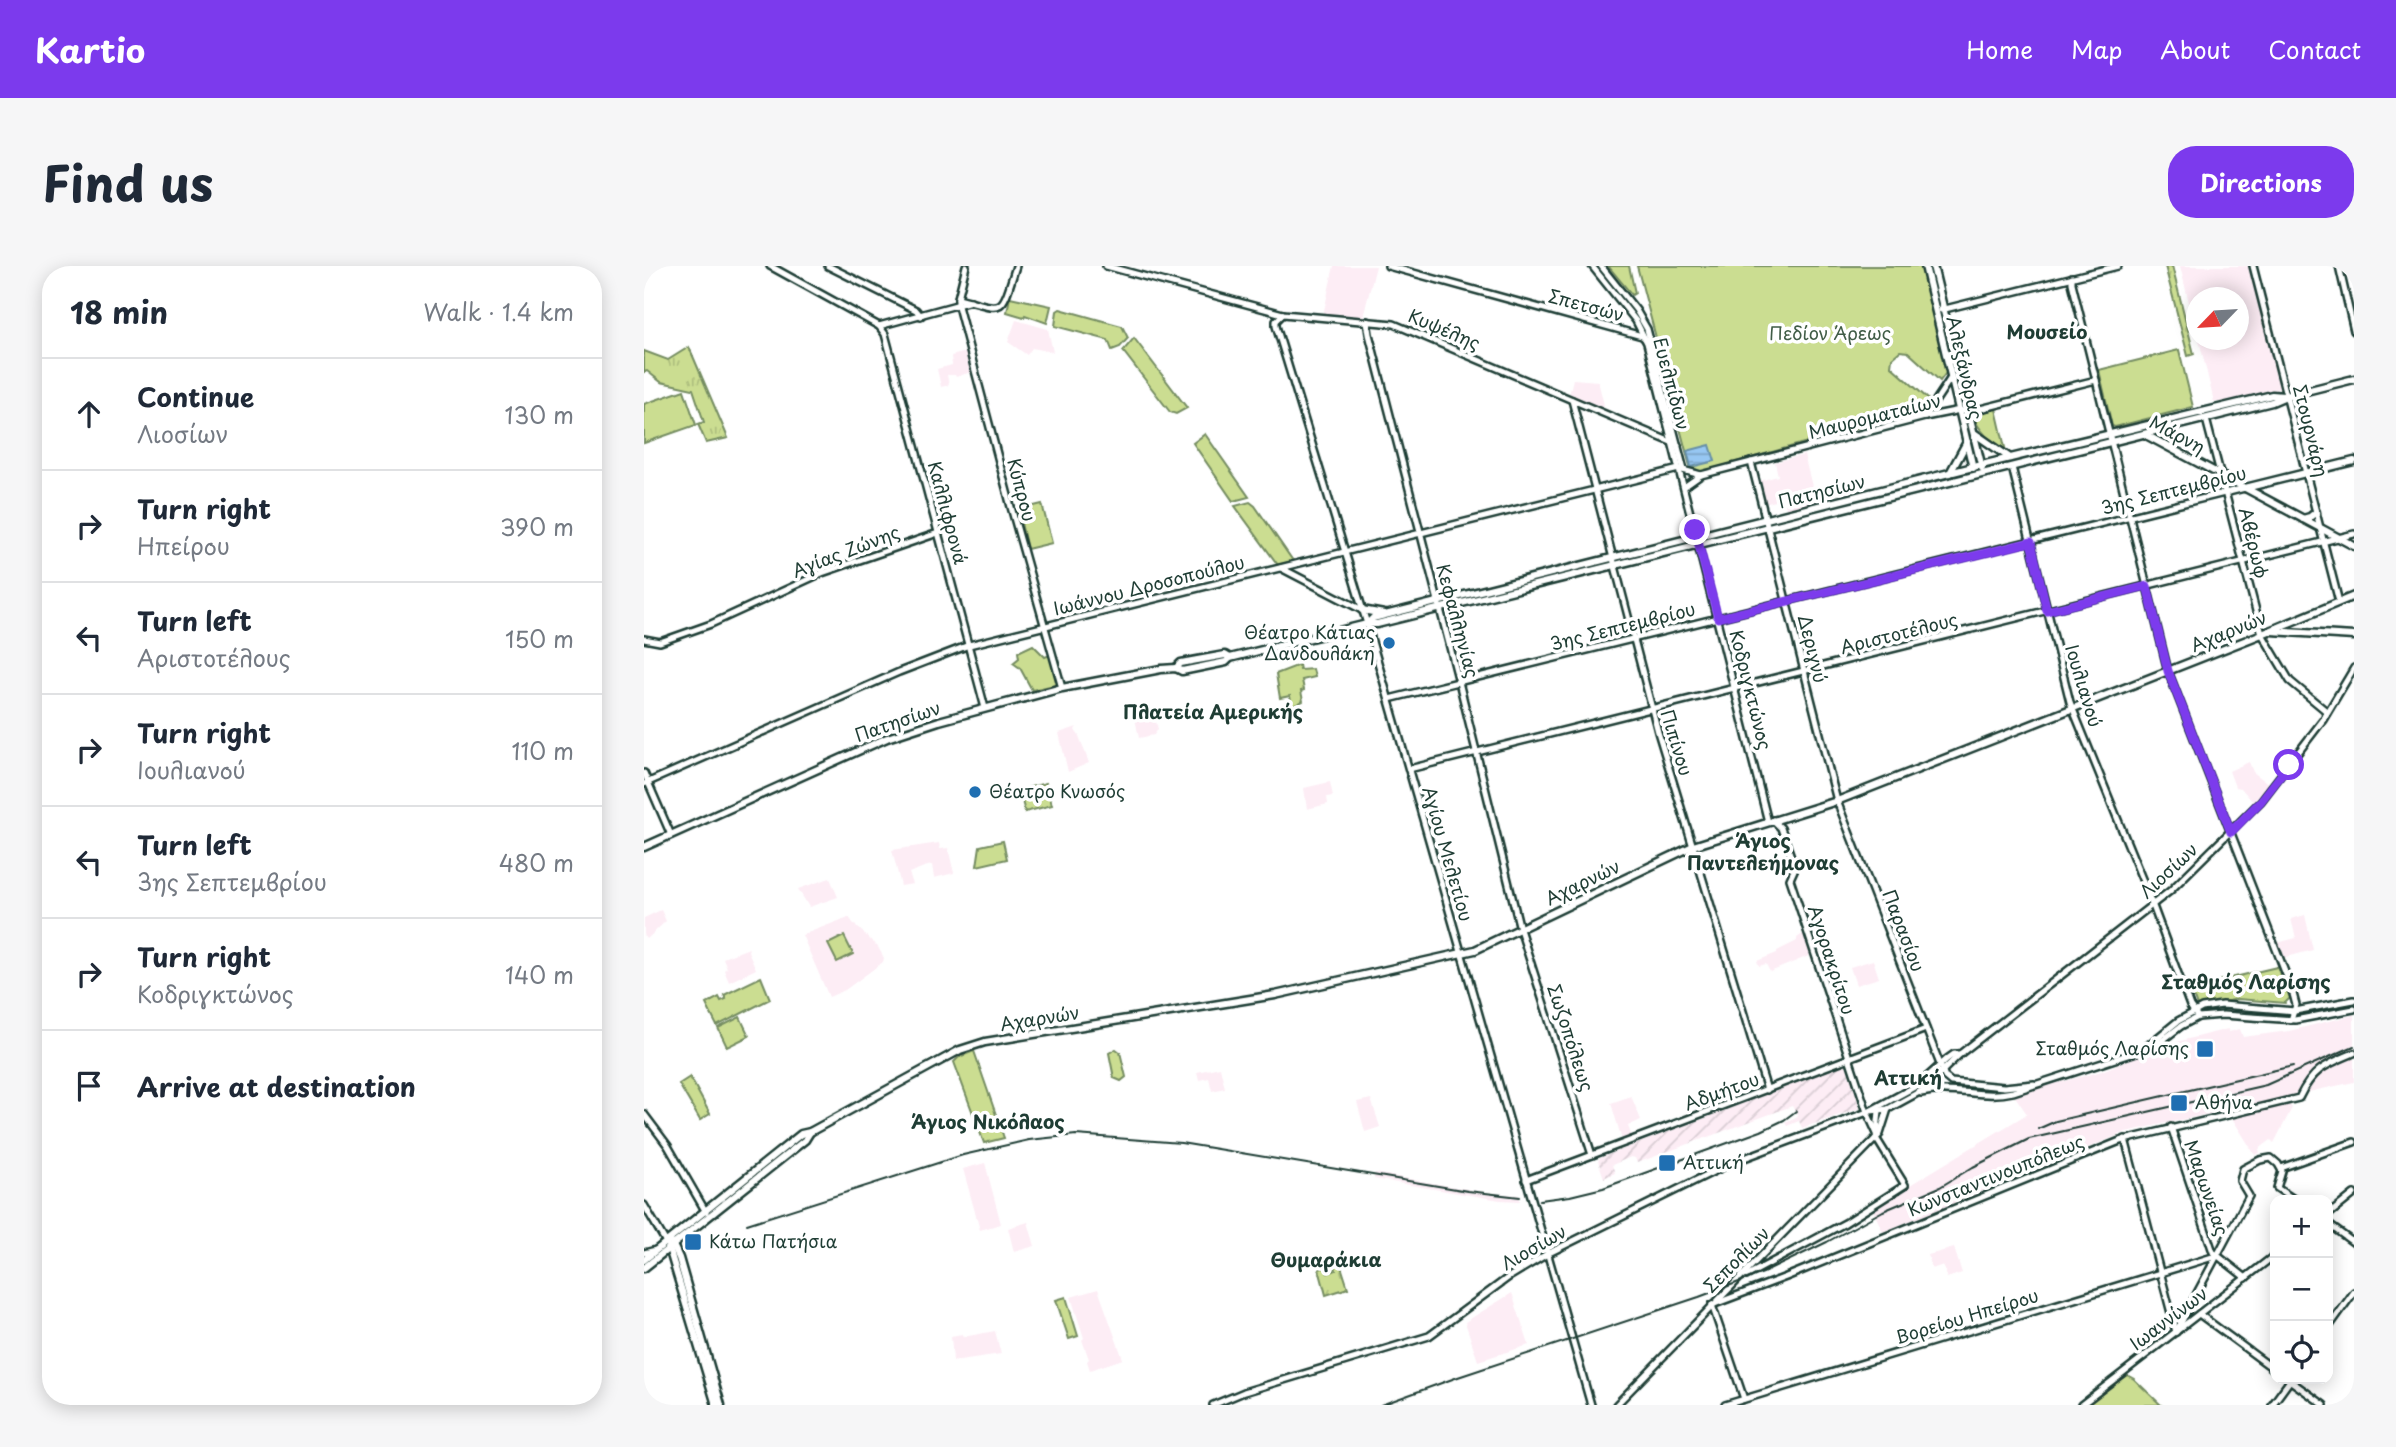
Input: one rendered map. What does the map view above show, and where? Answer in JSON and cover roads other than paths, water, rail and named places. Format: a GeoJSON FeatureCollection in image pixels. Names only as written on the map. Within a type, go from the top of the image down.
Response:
{"type":"FeatureCollection","features":[{"type":"Feature","properties":{"kind":"main road","name":"Αλεξάνδρας"},"geometry":{"type":"LineString","coordinates":[[1925,266],[1940,310],[1964,411],[1967,442],[1975,476]]}},
{"type":"Feature","properties":{"kind":"main road","name":"Αλεξάνδρας"},"geometry":{"type":"LineString","coordinates":[[1933,266],[1952,376],[1973,432],[1983,474]]}},
{"type":"Feature","properties":{"kind":"main road","name":"Πατησίων"},"geometry":{"type":"LineString","coordinates":[[644,847],[887,738],[985,708],[1062,688],[1176,668],[1181,663],[1225,654],[1230,658],[1367,624],[1374,625],[1438,606],[1766,524],[2167,429],[2354,379]]}},
{"type":"Feature","properties":{"kind":"main road","name":"Πατησίων"},"geometry":{"type":"LineString","coordinates":[[1766,524],[1981,465],[2272,395],[2286,396]]}},
{"type":"Feature","properties":{"kind":"main road","name":"Μάρνη"},"geometry":{"type":"LineString","coordinates":[[2135,428],[2354,546]]}},
{"type":"Feature","properties":{"kind":"main road"},"geometry":{"type":"LineString","coordinates":[[2167,429],[2162,436],[2167,446]]}},
{"type":"Feature","properties":{"kind":"main road"},"geometry":{"type":"LineString","coordinates":[[1973,432],[2010,458]]}},
{"type":"Feature","properties":{"kind":"main road"},"geometry":{"type":"LineString","coordinates":[[1950,473],[1967,442]]}},
{"type":"Feature","properties":{"kind":"main road","name":"3ης Σεπτεμβρίου"},"geometry":{"type":"LineString","coordinates":[[2245,488],[2354,461]]}},
{"type":"Feature","properties":{"kind":"main road"},"geometry":{"type":"LineString","coordinates":[[2303,519],[2316,512]]}},
{"type":"Feature","properties":{"kind":"main road","name":"Αχαρνών"},"geometry":{"type":"LineString","coordinates":[[644,1268],[805,1140],[810,1132],[943,1057],[974,1045],[1243,1001],[1482,947],[1693,846],[1837,801],[2354,596]]}},
{"type":"Feature","properties":{"kind":"main road","name":"Πατησίων"},"geometry":{"type":"LineString","coordinates":[[1367,624],[1373,618],[1438,606]]}},
{"type":"Feature","properties":{"kind":"main road"},"geometry":{"type":"LineString","coordinates":[[1362,610],[1378,614],[1393,613]]}},
{"type":"Feature","properties":{"kind":"main road"},"geometry":{"type":"LineString","coordinates":[[2304,616],[2309,634]]}},
{"type":"Feature","properties":{"kind":"main road"},"geometry":{"type":"LineString","coordinates":[[2269,631],[2354,636]]}},
{"type":"Feature","properties":{"kind":"main road"},"geometry":{"type":"LineString","coordinates":[[670,1245],[718,1405]]}},
{"type":"Feature","properties":{"kind":"main road"},"geometry":{"type":"LineString","coordinates":[[670,1245],[718,1405]]}},
{"type":"Feature","properties":{"kind":"main road","name":"Αχαρνών"},"geometry":{"type":"LineString","coordinates":[[644,1260],[670,1245]]}},
{"type":"Feature","properties":{"kind":"main road"},"geometry":{"type":"LineString","coordinates":[[657,1259],[668,1258],[675,1264]]}},
{"type":"Feature","properties":{"kind":"street"},"geometry":{"type":"LineString","coordinates":[[770,266],[879,326],[971,301]]}},
{"type":"Feature","properties":{"kind":"street"},"geometry":{"type":"LineString","coordinates":[[828,266],[916,310],[920,316]]}},
{"type":"Feature","properties":{"kind":"street","name":"Κύπρου"},"geometry":{"type":"LineString","coordinates":[[966,266],[958,306],[1062,688]]}},
{"type":"Feature","properties":{"kind":"street"},"geometry":{"type":"LineString","coordinates":[[958,298],[992,307],[1001,305],[1016,266]]}},
{"type":"Feature","properties":{"kind":"street","name":"Κυψέλης"},"geometry":{"type":"LineString","coordinates":[[1106,266],[1283,314],[1389,322],[1675,444]]}},
{"type":"Feature","properties":{"kind":"street","name":"Σπετσών"},"geometry":{"type":"LineString","coordinates":[[1388,266],[1645,338],[1652,344]]}},
{"type":"Feature","properties":{"kind":"street","name":"Ευελπίδων"},"geometry":{"type":"LineString","coordinates":[[1592,266],[1632,316],[1645,338],[1675,444]]}},
{"type":"Feature","properties":{"kind":"street","name":"Ευελπίδων"},"geometry":{"type":"LineString","coordinates":[[1601,266],[1639,314],[1652,344],[1675,444]]}},
{"type":"Feature","properties":{"kind":"street"},"geometry":{"type":"LineString","coordinates":[[1940,310],[2118,266]]}},
{"type":"Feature","properties":{"kind":"street","name":"Στουρνάρη"},"geometry":{"type":"LineString","coordinates":[[2253,266],[2339,602]]}},
{"type":"Feature","properties":{"kind":"street"},"geometry":{"type":"LineString","coordinates":[[2339,266],[2354,331]]}},
{"type":"Feature","properties":{"kind":"street"},"geometry":{"type":"LineString","coordinates":[[2072,277],[2168,671],[2292,990],[2296,1003],[2291,1020]]}},
{"type":"Feature","properties":{"kind":"street","name":"Αγίου Μελετίου"},"geometry":{"type":"LineString","coordinates":[[1283,314],[1276,321],[1276,326],[1389,699],[1591,1405]]}},
{"type":"Feature","properties":{"kind":"street","name":"Κεφαλληνίας"},"geometry":{"type":"LineString","coordinates":[[1367,321],[1368,334],[1520,929]]}},
{"type":"Feature","properties":{"kind":"street","name":"Καλλιφρονά"},"geometry":{"type":"LineString","coordinates":[[879,326],[886,337],[985,708]]}},
{"type":"Feature","properties":{"kind":"street"},"geometry":{"type":"LineString","coordinates":[[1925,417],[1952,376]]}},
{"type":"Feature","properties":{"kind":"street","name":"Μαυροματαίων"},"geometry":{"type":"LineString","coordinates":[[1684,487],[1701,475],[1751,462],[1925,417],[1964,411],[2096,380]]}},
{"type":"Feature","properties":{"kind":"street","name":"Πιπίνου"},"geometry":{"type":"LineString","coordinates":[[1572,400],[1651,710],[1767,1090]]}},
{"type":"Feature","properties":{"kind":"street","name":"Αβέρωφ"},"geometry":{"type":"LineString","coordinates":[[2206,419],[2262,634],[2290,681],[2327,712]]}},
{"type":"Feature","properties":{"kind":"street","name":"Κοδριγκτώνος"},"geometry":{"type":"LineString","coordinates":[[1675,444],[1770,821]]}},
{"type":"Feature","properties":{"kind":"street","name":"Δεριγνύ"},"geometry":{"type":"LineString","coordinates":[[1751,462],[1837,801]]}},
{"type":"Feature","properties":{"kind":"street","name":"Ιουλιανού"},"geometry":{"type":"LineString","coordinates":[[2012,467],[2072,709],[2153,906],[2193,1012]]}},
{"type":"Feature","properties":{"kind":"street"},"geometry":{"type":"LineString","coordinates":[[1682,470],[1701,475]]}},
{"type":"Feature","properties":{"kind":"street","name":"Ιωάννου Δροσοπούλου"},"geometry":{"type":"LineString","coordinates":[[646,783],[899,672],[968,645],[1682,470]]}},
{"type":"Feature","properties":{"kind":"street","name":"3ης Σεπτεμβρίου"},"geometry":{"type":"LineString","coordinates":[[1389,699],[2245,488]]}},
{"type":"Feature","properties":{"kind":"street","name":"Αγίας Ζώνης"},"geometry":{"type":"LineString","coordinates":[[644,639],[660,642],[720,621],[822,573],[938,533]]}},
{"type":"Feature","properties":{"kind":"street","name":"Αριστοτέλους"},"geometry":{"type":"LineString","coordinates":[[1409,769],[2354,534]]}},
{"type":"Feature","properties":{"kind":"street"},"geometry":{"type":"LineString","coordinates":[[1281,568],[1362,610]]}},
{"type":"Feature","properties":{"kind":"street","name":"Λιοσίων"},"geometry":{"type":"LineString","coordinates":[[1879,1107],[1888,1109],[1918,1093],[1960,1054],[2153,906],[2261,801],[2327,712],[2354,668]]}},
{"type":"Feature","properties":{"kind":"street"},"geometry":{"type":"LineString","coordinates":[[644,773],[646,783],[671,835]]}},
{"type":"Feature","properties":{"kind":"street","name":"Παρασίου"},"geometry":{"type":"LineString","coordinates":[[1837,801],[1942,1069]]}},
{"type":"Feature","properties":{"kind":"street","name":"Αγορακρίτου"},"geometry":{"type":"LineString","coordinates":[[1770,821],[1781,828],[1795,868],[1790,879],[1877,1136],[1905,1185]]}},
{"type":"Feature","properties":{"kind":"street","name":"Σωζοπόλεως"},"geometry":{"type":"LineString","coordinates":[[1520,929],[1592,1155]]}},
{"type":"Feature","properties":{"kind":"street"},"geometry":{"type":"LineString","coordinates":[[2143,1049],[2193,1012],[2222,1005],[2295,1011],[2354,1000]]}},
{"type":"Feature","properties":{"kind":"street"},"geometry":{"type":"LineString","coordinates":[[1918,1093],[1942,1089],[2007,1093],[2161,1042],[2181,1026],[2199,1017],[2223,1015],[2291,1020],[2354,1009]]}},
{"type":"Feature","properties":{"kind":"street"},"geometry":{"type":"LineString","coordinates":[[2193,1012],[2199,1017]]}},
{"type":"Feature","properties":{"kind":"street","name":"Αδμήτου"},"geometry":{"type":"LineString","coordinates":[[1526,1180],[1926,1028]]}},
{"type":"Feature","properties":{"kind":"street","name":"Κωνσταντινουπόλεως"},"geometry":{"type":"LineString","coordinates":[[1712,1305],[2125,1139],[2299,1098],[2315,1073],[2354,1053]]}},
{"type":"Feature","properties":{"kind":"street"},"geometry":{"type":"LineString","coordinates":[[1942,1069],[1951,1082],[2004,1087],[2034,1084]]}},
{"type":"Feature","properties":{"kind":"street","name":"Λιοσίων"},"geometry":{"type":"LineString","coordinates":[[1213,1405],[1244,1392],[1429,1336],[1509,1277],[1547,1254],[1716,1169],[1879,1107],[1942,1069]]}},
{"type":"Feature","properties":{"kind":"street"},"geometry":{"type":"LineString","coordinates":[[1877,1136],[1879,1107]]}},
{"type":"Feature","properties":{"kind":"street","name":"Σεπολίων"},"geometry":{"type":"LineString","coordinates":[[1616,1405],[1877,1136],[1888,1109]]}},
{"type":"Feature","properties":{"kind":"street"},"geometry":{"type":"LineString","coordinates":[[644,1114],[668,1146],[708,1215]]}},
{"type":"Feature","properties":{"kind":"street","name":"Μαρωνείας"},"geometry":{"type":"LineString","coordinates":[[2171,1127],[2216,1256]]}},
{"type":"Feature","properties":{"kind":"street"},"geometry":{"type":"LineString","coordinates":[[2125,1139],[2176,1332]]}},
{"type":"Feature","properties":{"kind":"street"},"geometry":{"type":"LineString","coordinates":[[2281,1168],[2354,1142]]}},
{"type":"Feature","properties":{"kind":"street"},"geometry":{"type":"LineString","coordinates":[[2176,1332],[2249,1196],[2240,1181],[2243,1169],[2267,1158],[2273,1160],[2281,1168],[2277,1188],[2288,1195]]}},
{"type":"Feature","properties":{"kind":"street","name":"Κωνσταντινουπόλεως"},"geometry":{"type":"LineString","coordinates":[[1740,1279],[1845,1223],[1905,1185]]}},
{"type":"Feature","properties":{"kind":"street"},"geometry":{"type":"LineString","coordinates":[[2333,1210],[2354,1194]]}},
{"type":"Feature","properties":{"kind":"street"},"geometry":{"type":"LineString","coordinates":[[644,1205],[670,1245]]}},
{"type":"Feature","properties":{"kind":"street"},"geometry":{"type":"LineString","coordinates":[[2333,1228],[2354,1243]]}},
{"type":"Feature","properties":{"kind":"street"},"geometry":{"type":"LineString","coordinates":[[644,1253],[659,1250]]}},
{"type":"Feature","properties":{"kind":"street"},"geometry":{"type":"LineString","coordinates":[[2216,1256],[2246,1278]]}},
{"type":"Feature","properties":{"kind":"street","name":"Βορείου Ηπείρου"},"geometry":{"type":"LineString","coordinates":[[1725,1405],[2216,1256]]}},
{"type":"Feature","properties":{"kind":"street","name":"Ιωαννίνων"},"geometry":{"type":"LineString","coordinates":[[2081,1405],[2271,1258]]}},
{"type":"Feature","properties":{"kind":"street"},"geometry":{"type":"LineString","coordinates":[[2333,1321],[2354,1292]]}},
{"type":"Feature","properties":{"kind":"street"},"geometry":{"type":"LineString","coordinates":[[1712,1305],[1744,1399]]}},
{"type":"Feature","properties":{"kind":"street"},"geometry":{"type":"LineString","coordinates":[[2171,1316],[2199,1314],[2270,1366]]}},
{"type":"Feature","properties":{"kind":"street"},"geometry":{"type":"LineString","coordinates":[[2272,1405],[2287,1384]]}},
{"type":"Feature","properties":{"kind":"street"},"geometry":{"type":"LineString","coordinates":[[2297,1384],[2324,1405]]}},
{"type":"Feature","properties":{"kind":"water"},"geometry":{"type":"Polygon","coordinates":[[[1710,445],[1715,461],[1691,467],[1687,451],[1710,445]]]}},
{"type":"Feature","properties":{"kind":"railway"},"geometry":{"type":"LineString","coordinates":[[1381,1405],[1763,1273],[1883,1211],[1940,1187],[2029,1139],[2266,1085],[2354,1046]]}},
{"type":"Feature","properties":{"kind":"railway"},"geometry":{"type":"LineString","coordinates":[[2038,1129],[2056,1121],[2293,1066]]}},
{"type":"Feature","properties":{"kind":"railway"},"geometry":{"type":"LineString","coordinates":[[1540,1200],[1603,1188],[1761,1131],[1796,1111]]}},
{"type":"Feature","properties":{"kind":"railway"},"geometry":{"type":"LineString","coordinates":[[747,1224],[963,1155],[1029,1140],[1076,1135],[1181,1143],[1468,1191],[1520,1197]]}},
{"type":"Feature","properties":{"kind":"place","name":"Θέατρο Κάτιας Δανδουλάκη"},"geometry":{"type":"Point","coordinates":[1389,643]}},
{"type":"Feature","properties":{"kind":"place","name":"Θέατρο Κνωσός"},"geometry":{"type":"Point","coordinates":[975,792]}},
{"type":"Feature","properties":{"kind":"place","name":"Σταθμός Λαρίσης"},"geometry":{"type":"Point","coordinates":[2205,1049]}},
{"type":"Feature","properties":{"kind":"place","name":"Αθήνα"},"geometry":{"type":"Point","coordinates":[2179,1103]}},
{"type":"Feature","properties":{"kind":"place","name":"Αττική"},"geometry":{"type":"Point","coordinates":[1667,1163]}},
{"type":"Feature","properties":{"kind":"place","name":"Κάτω Πατήσια"},"geometry":{"type":"Point","coordinates":[693,1242]}},
{"type":"Feature","properties":{"kind":"district","name":"Μουσείο"},"geometry":{"type":"Point","coordinates":[2047,332]}},
{"type":"Feature","properties":{"kind":"district","name":"Πλατεία Αμερικής"},"geometry":{"type":"Point","coordinates":[1213,712]}},
{"type":"Feature","properties":{"kind":"district","name":"Άγιος Παντελεήμονας"},"geometry":{"type":"Point","coordinates":[1763,852]}},
{"type":"Feature","properties":{"kind":"district","name":"Σταθμός Λαρίσης"},"geometry":{"type":"Point","coordinates":[2246,982]}},
{"type":"Feature","properties":{"kind":"district","name":"Αττική"},"geometry":{"type":"Point","coordinates":[1908,1078]}},
{"type":"Feature","properties":{"kind":"district","name":"Άγιος Νικόλαος"},"geometry":{"type":"Point","coordinates":[988,1122]}},
{"type":"Feature","properties":{"kind":"district","name":"Θυμαράκια"},"geometry":{"type":"Point","coordinates":[1326,1260]}},
{"type":"Feature","properties":{"kind":"park label","name":"Πεδίον Άρεως"},"geometry":{"type":"Point","coordinates":[1830,334]}}]}
